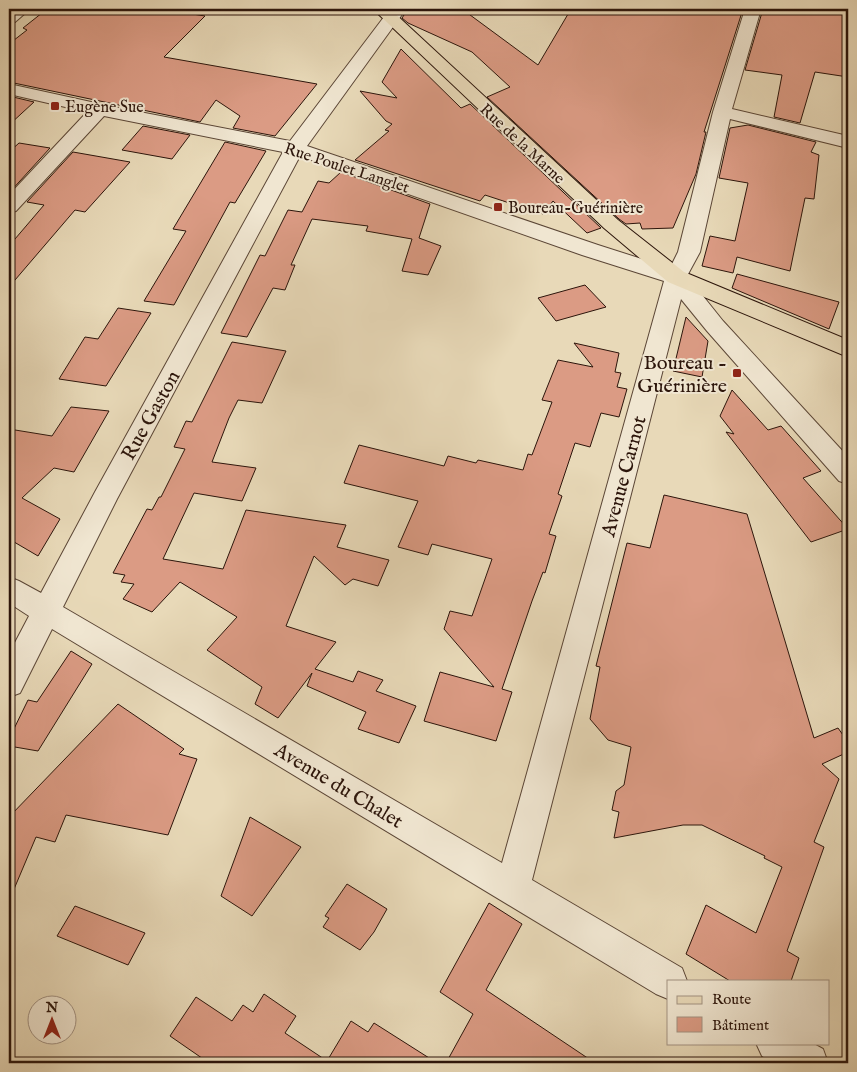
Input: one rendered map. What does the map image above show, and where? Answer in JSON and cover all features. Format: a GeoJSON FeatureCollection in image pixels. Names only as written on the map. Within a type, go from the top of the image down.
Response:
{"type":"FeatureCollection","features":[{"type":"Feature","properties":{"kind":"main road","name":"Rue de la Marne"},"geometry":{"type":"LineString","coordinates":[[390,12],[611,224],[676,277]]}},
{"type":"Feature","properties":{"kind":"main road"},"geometry":{"type":"LineString","coordinates":[[676,277],[848,349]]}},
{"type":"Feature","properties":{"kind":"street"},"geometry":{"type":"LineString","coordinates":[[9,18],[22,9]]}},
{"type":"Feature","properties":{"kind":"street","name":"Avenue Carnot"},"geometry":{"type":"LineString","coordinates":[[512,888],[676,277],[689,252],[722,112],[753,9]]}},
{"type":"Feature","properties":{"kind":"street","name":"Rue Gaston"},"geometry":{"type":"LineString","coordinates":[[9,684],[104,499],[295,148],[390,12]]}},
{"type":"Feature","properties":{"kind":"street","name":"Rue Poulet Langlet"},"geometry":{"type":"LineString","coordinates":[[9,89],[100,110],[295,148],[590,250],[676,277]]}},
{"type":"Feature","properties":{"kind":"street"},"geometry":{"type":"LineString","coordinates":[[9,207],[100,110]]}},
{"type":"Feature","properties":{"kind":"street"},"geometry":{"type":"LineString","coordinates":[[722,112],[848,142]]}},
{"type":"Feature","properties":{"kind":"street","name":"Rue de la Marne"},"geometry":{"type":"LineString","coordinates":[[676,277],[715,326],[848,474]]}},
{"type":"Feature","properties":{"kind":"street","name":"Avenue du Chalet"},"geometry":{"type":"LineString","coordinates":[[9,589],[667,980]]}},
{"type":"Feature","properties":{"kind":"street"},"geometry":{"type":"LineString","coordinates":[[777,1044],[809,1063]]}},
{"type":"Feature","properties":{"kind":"building"},"geometry":{"type":"Polygon","coordinates":[[[47,9],[161,9],[205,16],[164,57],[317,84],[275,136],[233,128],[240,116],[216,100],[200,122],[9,82],[9,44],[27,30],[23,28],[47,9]]]}},
{"type":"Feature","properties":{"kind":"building"},"geometry":{"type":"Polygon","coordinates":[[[408,9],[462,9],[538,65],[571,9],[743,9],[704,132],[706,132],[696,174],[673,228],[642,229],[640,223],[626,224],[619,219],[487,97],[510,87],[472,52],[408,23],[402,18],[408,9]]]}},
{"type":"Feature","properties":{"kind":"building"},"geometry":{"type":"Polygon","coordinates":[[[763,9],[848,9],[848,77],[815,72],[800,123],[774,117],[782,75],[745,70],[763,9]]]}},
{"type":"Feature","properties":{"kind":"building"},"geometry":{"type":"Polygon","coordinates":[[[401,49],[461,108],[470,104],[601,228],[587,233],[553,201],[543,214],[485,195],[480,201],[355,160],[389,131],[385,130],[392,124],[386,121],[360,91],[397,98],[382,82],[401,49]]]}},
{"type":"Feature","properties":{"kind":"building"},"geometry":{"type":"Polygon","coordinates":[[[9,96],[34,102],[9,125],[9,96]]]}},
{"type":"Feature","properties":{"kind":"building"},"geometry":{"type":"Polygon","coordinates":[[[748,125],[816,142],[811,152],[819,155],[814,199],[805,198],[790,271],[737,257],[733,273],[702,266],[710,236],[735,241],[748,183],[719,178],[730,128],[748,125]]]}},
{"type":"Feature","properties":{"kind":"building"},"geometry":{"type":"Polygon","coordinates":[[[143,126],[190,135],[172,159],[122,150],[143,126]]]}},
{"type":"Feature","properties":{"kind":"building"},"geometry":{"type":"Polygon","coordinates":[[[225,142],[266,151],[235,203],[230,202],[174,305],[144,301],[186,231],[173,229],[225,142]]]}},
{"type":"Feature","properties":{"kind":"building"},"geometry":{"type":"Polygon","coordinates":[[[19,143],[50,148],[9,193],[9,152],[19,143]]]}},
{"type":"Feature","properties":{"kind":"building"},"geometry":{"type":"Polygon","coordinates":[[[73,152],[130,162],[85,212],[75,210],[9,287],[9,246],[44,205],[27,202],[73,152]]]}},
{"type":"Feature","properties":{"kind":"building"},"geometry":{"type":"Polygon","coordinates":[[[341,172],[430,204],[419,238],[441,246],[428,275],[402,271],[412,239],[366,231],[368,226],[312,219],[291,265],[295,265],[285,290],[273,288],[247,337],[221,333],[260,255],[265,256],[288,210],[302,212],[318,181],[329,183],[341,172]]]}},
{"type":"Feature","properties":{"kind":"building"},"geometry":{"type":"Polygon","coordinates":[[[737,274],[839,302],[829,329],[732,288],[737,274]]]}},
{"type":"Feature","properties":{"kind":"building"},"geometry":{"type":"Polygon","coordinates":[[[585,285],[606,307],[556,321],[538,298],[585,285]]]}},
{"type":"Feature","properties":{"kind":"building"},"geometry":{"type":"Polygon","coordinates":[[[118,308],[151,313],[106,386],[59,379],[85,337],[98,339],[118,308]]]}},
{"type":"Feature","properties":{"kind":"building"},"geometry":{"type":"Polygon","coordinates":[[[686,317],[708,341],[702,377],[673,371],[686,317]]]}},
{"type":"Feature","properties":{"kind":"building"},"geometry":{"type":"Polygon","coordinates":[[[232,342],[286,351],[262,403],[238,400],[212,462],[256,468],[242,501],[194,493],[163,559],[223,569],[246,510],[346,525],[337,547],[389,560],[378,586],[353,579],[345,585],[314,556],[286,626],[336,642],[315,669],[353,682],[358,671],[383,680],[376,691],[416,706],[399,743],[358,729],[366,712],[307,686],[312,673],[278,718],[255,704],[262,687],[207,650],[237,617],[180,582],[152,612],[123,599],[134,584],[121,582],[125,575],[113,573],[147,509],[152,510],[159,497],[161,497],[185,449],[174,447],[186,421],[192,422],[232,342]]]}},
{"type":"Feature","properties":{"kind":"building"},"geometry":{"type":"Polygon","coordinates":[[[574,343],[619,353],[615,372],[621,373],[617,387],[627,389],[619,417],[601,413],[590,447],[575,443],[558,494],[562,496],[549,534],[556,536],[545,573],[543,572],[532,601],[502,689],[512,692],[496,741],[424,721],[440,672],[494,687],[444,629],[450,611],[472,616],[492,559],[432,544],[428,555],[398,547],[418,501],[344,483],[359,445],[444,466],[448,456],[476,463],[478,460],[523,470],[528,454],[532,455],[552,402],[542,400],[558,360],[593,367],[574,343]]]}},
{"type":"Feature","properties":{"kind":"building"},"geometry":{"type":"Polygon","coordinates":[[[732,390],[768,430],[781,426],[821,471],[803,478],[848,529],[811,542],[726,432],[734,434],[720,416],[732,390]]]}},
{"type":"Feature","properties":{"kind":"building"},"geometry":{"type":"Polygon","coordinates":[[[71,407],[109,411],[74,472],[54,468],[22,498],[60,519],[38,556],[9,539],[9,429],[52,436],[71,407]]]}},
{"type":"Feature","properties":{"kind":"building"},"geometry":{"type":"Polygon","coordinates":[[[664,495],[747,514],[814,738],[838,728],[848,742],[848,752],[822,764],[839,779],[814,842],[824,847],[787,951],[799,958],[791,980],[728,980],[686,954],[706,905],[756,933],[782,867],[764,858],[765,856],[702,825],[683,825],[614,838],[619,812],[612,810],[616,791],[624,785],[631,747],[608,740],[590,719],[600,667],[596,666],[627,543],[650,548],[664,495]]]}},
{"type":"Feature","properties":{"kind":"building"},"geometry":{"type":"Polygon","coordinates":[[[71,651],[92,664],[38,751],[9,746],[9,739],[28,700],[37,702],[71,651]]]}},
{"type":"Feature","properties":{"kind":"building"},"geometry":{"type":"Polygon","coordinates":[[[118,704],[184,749],[179,754],[197,759],[168,835],[66,815],[55,842],[36,837],[9,901],[9,817],[118,704]]]}},
{"type":"Feature","properties":{"kind":"building"},"geometry":{"type":"Polygon","coordinates":[[[250,817],[301,847],[252,916],[221,896],[250,817]]]}},
{"type":"Feature","properties":{"kind":"building"},"geometry":{"type":"Polygon","coordinates":[[[347,884],[387,909],[374,932],[360,950],[323,927],[329,918],[325,916],[347,884]]]}},
{"type":"Feature","properties":{"kind":"building"},"geometry":{"type":"Polygon","coordinates":[[[489,903],[522,924],[486,990],[595,1063],[446,1063],[473,1014],[440,992],[489,903]]]}},
{"type":"Feature","properties":{"kind":"building"},"geometry":{"type":"Polygon","coordinates":[[[75,906],[145,933],[128,965],[57,936],[75,906]]]}},
{"type":"Feature","properties":{"kind":"building"},"geometry":{"type":"Polygon","coordinates":[[[264,994],[296,1016],[285,1033],[327,1061],[351,1021],[368,1032],[374,1023],[437,1063],[209,1063],[170,1036],[196,997],[232,1021],[243,1005],[253,1012],[264,994]]]}},
{"type":"Feature","properties":{"kind":"place","name":"Eugène Sue"},"geometry":{"type":"Point","coordinates":[55,106]}},
{"type":"Feature","properties":{"kind":"place","name":"Boureau-Guérinière"},"geometry":{"type":"Point","coordinates":[498,207]}},
{"type":"Feature","properties":{"kind":"place","name":"Boureau - Guérinière"},"geometry":{"type":"Point","coordinates":[737,373]}}]}
